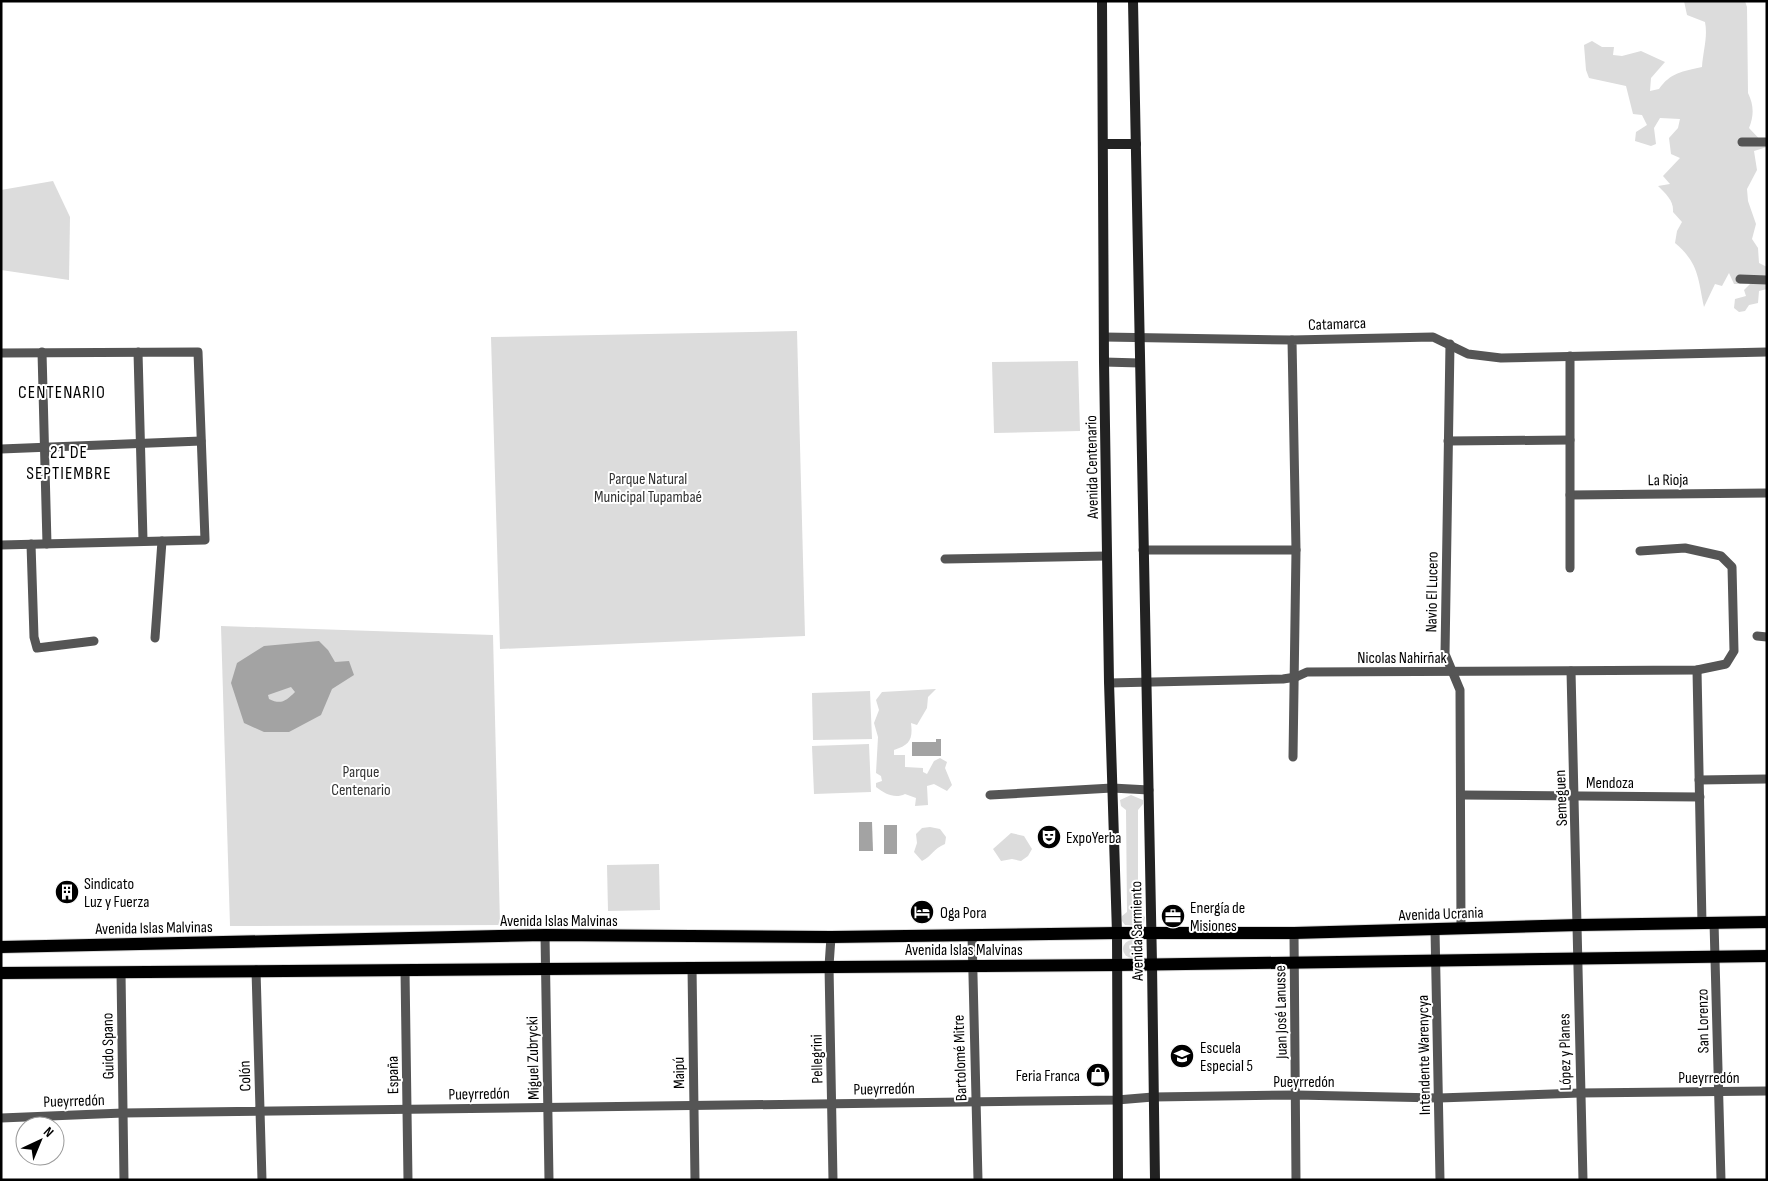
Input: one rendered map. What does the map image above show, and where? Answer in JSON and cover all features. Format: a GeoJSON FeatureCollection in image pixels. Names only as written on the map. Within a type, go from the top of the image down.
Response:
{"type":"FeatureCollection","features":[{"type":"Feature","properties":{"kind":"main road","name":"Avenida Centenario"},"geometry":{"type":"LineString","coordinates":[[1102,1],[1104,362],[1109,683],[1117,933]]}},
{"type":"Feature","properties":{"kind":"main road"},"geometry":{"type":"LineString","coordinates":[[1133,1],[1146,682]]}},
{"type":"Feature","properties":{"kind":"main road"},"geometry":{"type":"LineString","coordinates":[[1103,144],[1136,144]]}},
{"type":"Feature","properties":{"kind":"main road","name":"Avenida Sarmiento"},"geometry":{"type":"LineString","coordinates":[[1146,682],[1154,1180]]}},
{"type":"Feature","properties":{"kind":"main road","name":"Avenida Ucrania"},"geometry":{"type":"LineString","coordinates":[[1117,933],[1294,933],[1767,922]]}},
{"type":"Feature","properties":{"kind":"main road","name":"Avenida Sarmiento"},"geometry":{"type":"LineString","coordinates":[[1117,933],[1118,1180]]}},
{"type":"Feature","properties":{"kind":"main road","name":"Avenida Islas Malvinas"},"geometry":{"type":"LineString","coordinates":[[1,947],[545,935],[831,937],[1117,933]]}},
{"type":"Feature","properties":{"kind":"main road"},"geometry":{"type":"LineString","coordinates":[[1116,965],[1295,961],[1767,956]]}},
{"type":"Feature","properties":{"kind":"main road","name":"Avenida Islas Malvinas"},"geometry":{"type":"LineString","coordinates":[[1,973],[1116,965]]}},
{"type":"Feature","properties":{"kind":"street"},"geometry":{"type":"LineString","coordinates":[[1742,142],[1767,142]]}},
{"type":"Feature","properties":{"kind":"street"},"geometry":{"type":"LineString","coordinates":[[1740,279],[1767,280]]}},
{"type":"Feature","properties":{"kind":"street"},"geometry":{"type":"LineString","coordinates":[[1104,337],[1292,340]]}},
{"type":"Feature","properties":{"kind":"street","name":"Catamarca"},"geometry":{"type":"LineString","coordinates":[[1293,757],[1296,678],[1293,629],[1296,550],[1292,340],[1433,337],[1468,354],[1501,358],[1767,352]]}},
{"type":"Feature","properties":{"kind":"street","name":"Navio El Lucero"},"geometry":{"type":"LineString","coordinates":[[1450,344],[1445,654],[1460,690],[1461,928]]}},
{"type":"Feature","properties":{"kind":"street"},"geometry":{"type":"LineString","coordinates":[[42,352],[47,544]]}},
{"type":"Feature","properties":{"kind":"street"},"geometry":{"type":"LineString","coordinates":[[138,352],[143,540]]}},
{"type":"Feature","properties":{"kind":"street"},"geometry":{"type":"LineString","coordinates":[[1,353],[198,352],[205,540],[143,540],[1,545]]}},
{"type":"Feature","properties":{"kind":"street"},"geometry":{"type":"LineString","coordinates":[[1570,356],[1570,568]]}},
{"type":"Feature","properties":{"kind":"street"},"geometry":{"type":"LineString","coordinates":[[1104,362],[1140,363]]}},
{"type":"Feature","properties":{"kind":"street"},"geometry":{"type":"LineString","coordinates":[[1448,441],[1570,440]]}},
{"type":"Feature","properties":{"kind":"street"},"geometry":{"type":"LineString","coordinates":[[1,449],[201,441]]}},
{"type":"Feature","properties":{"kind":"street","name":"La Rioja"},"geometry":{"type":"LineString","coordinates":[[1570,495],[1767,493]]}},
{"type":"Feature","properties":{"kind":"street"},"geometry":{"type":"LineString","coordinates":[[155,638],[162,541]]}},
{"type":"Feature","properties":{"kind":"street"},"geometry":{"type":"LineString","coordinates":[[31,544],[34,637],[37,648],[94,641]]}},
{"type":"Feature","properties":{"kind":"street","name":"Nicolas Nahirñak"},"geometry":{"type":"LineString","coordinates":[[1109,683],[1296,678],[1307,672],[1696,670],[1726,664],[1734,651],[1732,567],[1721,556],[1685,548],[1640,551]]}},
{"type":"Feature","properties":{"kind":"street"},"geometry":{"type":"LineString","coordinates":[[1143,550],[1296,550]]}},
{"type":"Feature","properties":{"kind":"street"},"geometry":{"type":"LineString","coordinates":[[945,558],[1107,556]]}},
{"type":"Feature","properties":{"kind":"street"},"geometry":{"type":"LineString","coordinates":[[1757,636],[1767,637]]}},
{"type":"Feature","properties":{"kind":"street","name":"San Lorenzo"},"geometry":{"type":"LineString","coordinates":[[1696,670],[1699,780],[1708,923],[1715,957],[1721,1180]]}},
{"type":"Feature","properties":{"kind":"street","name":"Semeguen"},"geometry":{"type":"LineString","coordinates":[[1571,671],[1579,925]]}},
{"type":"Feature","properties":{"kind":"street"},"geometry":{"type":"LineString","coordinates":[[1699,780],[1767,779]]}},
{"type":"Feature","properties":{"kind":"street"},"geometry":{"type":"LineString","coordinates":[[990,795],[1112,788],[1149,790]]}},
{"type":"Feature","properties":{"kind":"street","name":"Mendoza"},"geometry":{"type":"LineString","coordinates":[[1461,795],[1700,797]]}},
{"type":"Feature","properties":{"kind":"street","name":"López y Planes"},"geometry":{"type":"LineString","coordinates":[[1579,925],[1580,1093],[1583,1180]]}},
{"type":"Feature","properties":{"kind":"street","name":"Intendente Warenycya"},"geometry":{"type":"LineString","coordinates":[[1435,930],[1440,1180]]}},
{"type":"Feature","properties":{"kind":"street","name":"Juan José Lanusse"},"geometry":{"type":"LineString","coordinates":[[1294,933],[1296,1180]]}},
{"type":"Feature","properties":{"kind":"street","name":"Miguel Zubrycki"},"geometry":{"type":"LineString","coordinates":[[545,935],[549,1180]]}},
{"type":"Feature","properties":{"kind":"street","name":"Bartolomé Mitre"},"geometry":{"type":"LineString","coordinates":[[972,935],[978,1180]]}},
{"type":"Feature","properties":{"kind":"street","name":"Pellegrini"},"geometry":{"type":"LineString","coordinates":[[831,937],[829,966],[833,1180]]}},
{"type":"Feature","properties":{"kind":"street","name":"Maipú"},"geometry":{"type":"LineString","coordinates":[[692,967],[695,1180]]}},
{"type":"Feature","properties":{"kind":"street","name":"Colón"},"geometry":{"type":"LineString","coordinates":[[256,970],[262,1180]]}},
{"type":"Feature","properties":{"kind":"street","name":"España"},"geometry":{"type":"LineString","coordinates":[[405,970],[408,1180]]}},
{"type":"Feature","properties":{"kind":"street","name":"Guido Spano"},"geometry":{"type":"LineString","coordinates":[[121,972],[124,1180]]}},
{"type":"Feature","properties":{"kind":"street","name":"Pueyrredón"},"geometry":{"type":"LineString","coordinates":[[1,1118],[123,1113],[694,1104],[1117,1100],[1153,1097],[1296,1095],[1439,1098],[1580,1093],[1767,1092]]}},
{"type":"Feature","properties":{"kind":"green space"},"geometry":{"type":"Polygon","coordinates":[[[1684,1],[1745,1],[1747,7],[1748,93],[1753,110],[1749,128],[1767,147],[1754,151],[1757,170],[1747,189],[1748,201],[1756,224],[1752,239],[1758,248],[1759,263],[1767,267],[1767,289],[1759,291],[1758,303],[1749,305],[1745,311],[1739,312],[1734,308],[1735,299],[1746,296],[1744,290],[1750,284],[1734,284],[1729,273],[1722,286],[1715,284],[1704,307],[1699,280],[1693,265],[1683,250],[1675,243],[1677,231],[1682,222],[1673,212],[1669,198],[1658,186],[1670,184],[1663,176],[1680,158],[1671,154],[1669,138],[1678,128],[1680,119],[1660,118],[1654,128],[1656,144],[1651,146],[1635,141],[1636,132],[1647,125],[1642,115],[1633,114],[1626,86],[1589,78],[1586,70],[1584,45],[1592,41],[1602,47],[1614,47],[1613,55],[1622,56],[1641,51],[1665,62],[1651,78],[1650,91],[1659,89],[1672,76],[1702,67],[1706,39],[1705,22],[1687,15],[1684,1]]]}},
{"type":"Feature","properties":{"kind":"green space"},"geometry":{"type":"Polygon","coordinates":[[[53,181],[70,217],[69,280],[1,270],[1,190],[53,181]]]}},
{"type":"Feature","properties":{"kind":"green space","name":"Parque Natural Municipal Tupambaé"},"geometry":{"type":"Polygon","coordinates":[[[797,331],[805,636],[500,649],[491,337],[797,331]]]}},
{"type":"Feature","properties":{"kind":"green space"},"geometry":{"type":"Polygon","coordinates":[[[1078,361],[1080,431],[994,433],[992,362],[1078,361]]]}},
{"type":"Feature","properties":{"kind":"green space","name":"Parque Centenario"},"geometry":{"type":"Polygon","coordinates":[[[221,626],[493,635],[500,925],[230,926],[221,626]]]}},
{"type":"Feature","properties":{"kind":"green space"},"geometry":{"type":"Polygon","coordinates":[[[936,689],[928,697],[927,708],[917,725],[911,723],[911,737],[909,741],[904,746],[894,750],[894,755],[905,755],[905,767],[923,768],[923,772],[927,774],[934,761],[940,758],[947,762],[945,768],[952,785],[947,791],[934,784],[927,786],[928,805],[915,806],[916,798],[905,794],[898,796],[890,795],[876,787],[876,783],[882,781],[881,776],[876,773],[878,737],[874,723],[879,710],[876,700],[882,692],[936,689]]]}},
{"type":"Feature","properties":{"kind":"green space"},"geometry":{"type":"Polygon","coordinates":[[[870,691],[872,739],[813,740],[812,693],[870,691]]]}},
{"type":"Feature","properties":{"kind":"green space"},"geometry":{"type":"Polygon","coordinates":[[[869,744],[871,792],[814,794],[812,746],[869,744]]]}},
{"type":"Feature","properties":{"kind":"green space"},"geometry":{"type":"Polygon","coordinates":[[[1131,795],[1143,800],[1143,804],[1138,810],[1138,912],[1145,917],[1144,923],[1141,926],[1125,925],[1122,921],[1122,916],[1127,912],[1126,810],[1121,806],[1120,800],[1131,795]]]}},
{"type":"Feature","properties":{"kind":"green space"},"geometry":{"type":"Polygon","coordinates":[[[922,828],[940,829],[946,837],[945,844],[922,861],[914,852],[917,843],[916,834],[922,828]]]}},
{"type":"Feature","properties":{"kind":"green space"},"geometry":{"type":"Polygon","coordinates":[[[1011,833],[1024,836],[1032,849],[1028,856],[1021,861],[1012,859],[1001,861],[993,849],[1011,833]]]}},
{"type":"Feature","properties":{"kind":"green space"},"geometry":{"type":"Polygon","coordinates":[[[659,864],[660,910],[608,911],[607,865],[659,864]]]}},
{"type":"Feature","properties":{"kind":"green space"},"geometry":{"type":"Polygon","coordinates":[[[1132,940],[1138,943],[1141,949],[1138,955],[1132,958],[1126,955],[1123,949],[1126,943],[1132,940]]]}},
{"type":"Feature","properties":{"kind":"shaded area"},"geometry":{"type":"Polygon","coordinates":[[[319,641],[328,650],[335,662],[349,661],[354,675],[332,689],[321,715],[289,732],[264,732],[244,723],[231,683],[237,663],[264,646],[319,641]],[[291,687],[268,695],[269,699],[280,702],[286,700],[295,692],[291,687]]]}},
{"type":"Feature","properties":{"kind":"shaded area"},"geometry":{"type":"Polygon","coordinates":[[[936,739],[941,739],[941,756],[912,756],[912,742],[936,742],[936,739]]]}},
{"type":"Feature","properties":{"kind":"shaded area"},"geometry":{"type":"Polygon","coordinates":[[[859,822],[872,822],[873,851],[859,851],[859,822]]]}},
{"type":"Feature","properties":{"kind":"shaded area"},"geometry":{"type":"Polygon","coordinates":[[[884,825],[897,825],[897,854],[884,854],[884,825]]]}},
{"type":"Feature","properties":{"kind":"place","name":"ExpoYerba"},"geometry":{"type":"Point","coordinates":[1049,837]}},
{"type":"Feature","properties":{"kind":"place","name":"Sindicato Luz y Fuerza"},"geometry":{"type":"Point","coordinates":[67,892]}},
{"type":"Feature","properties":{"kind":"place","name":"Oga Pora"},"geometry":{"type":"Point","coordinates":[922,912]}},
{"type":"Feature","properties":{"kind":"place","name":"Energía de Misiones"},"geometry":{"type":"Point","coordinates":[1173,916]}},
{"type":"Feature","properties":{"kind":"place","name":"Escuela Especial 5"},"geometry":{"type":"Point","coordinates":[1182,1056]}},
{"type":"Feature","properties":{"kind":"place","name":"Feria Franca"},"geometry":{"type":"Point","coordinates":[1098,1075]}},
{"type":"Feature","properties":{"kind":"district","name":"CENTENARIO"},"geometry":{"type":"Point","coordinates":[62,392]}},
{"type":"Feature","properties":{"kind":"district","name":"21 DE SEPTIEMBRE"},"geometry":{"type":"Point","coordinates":[69,462]}}]}
